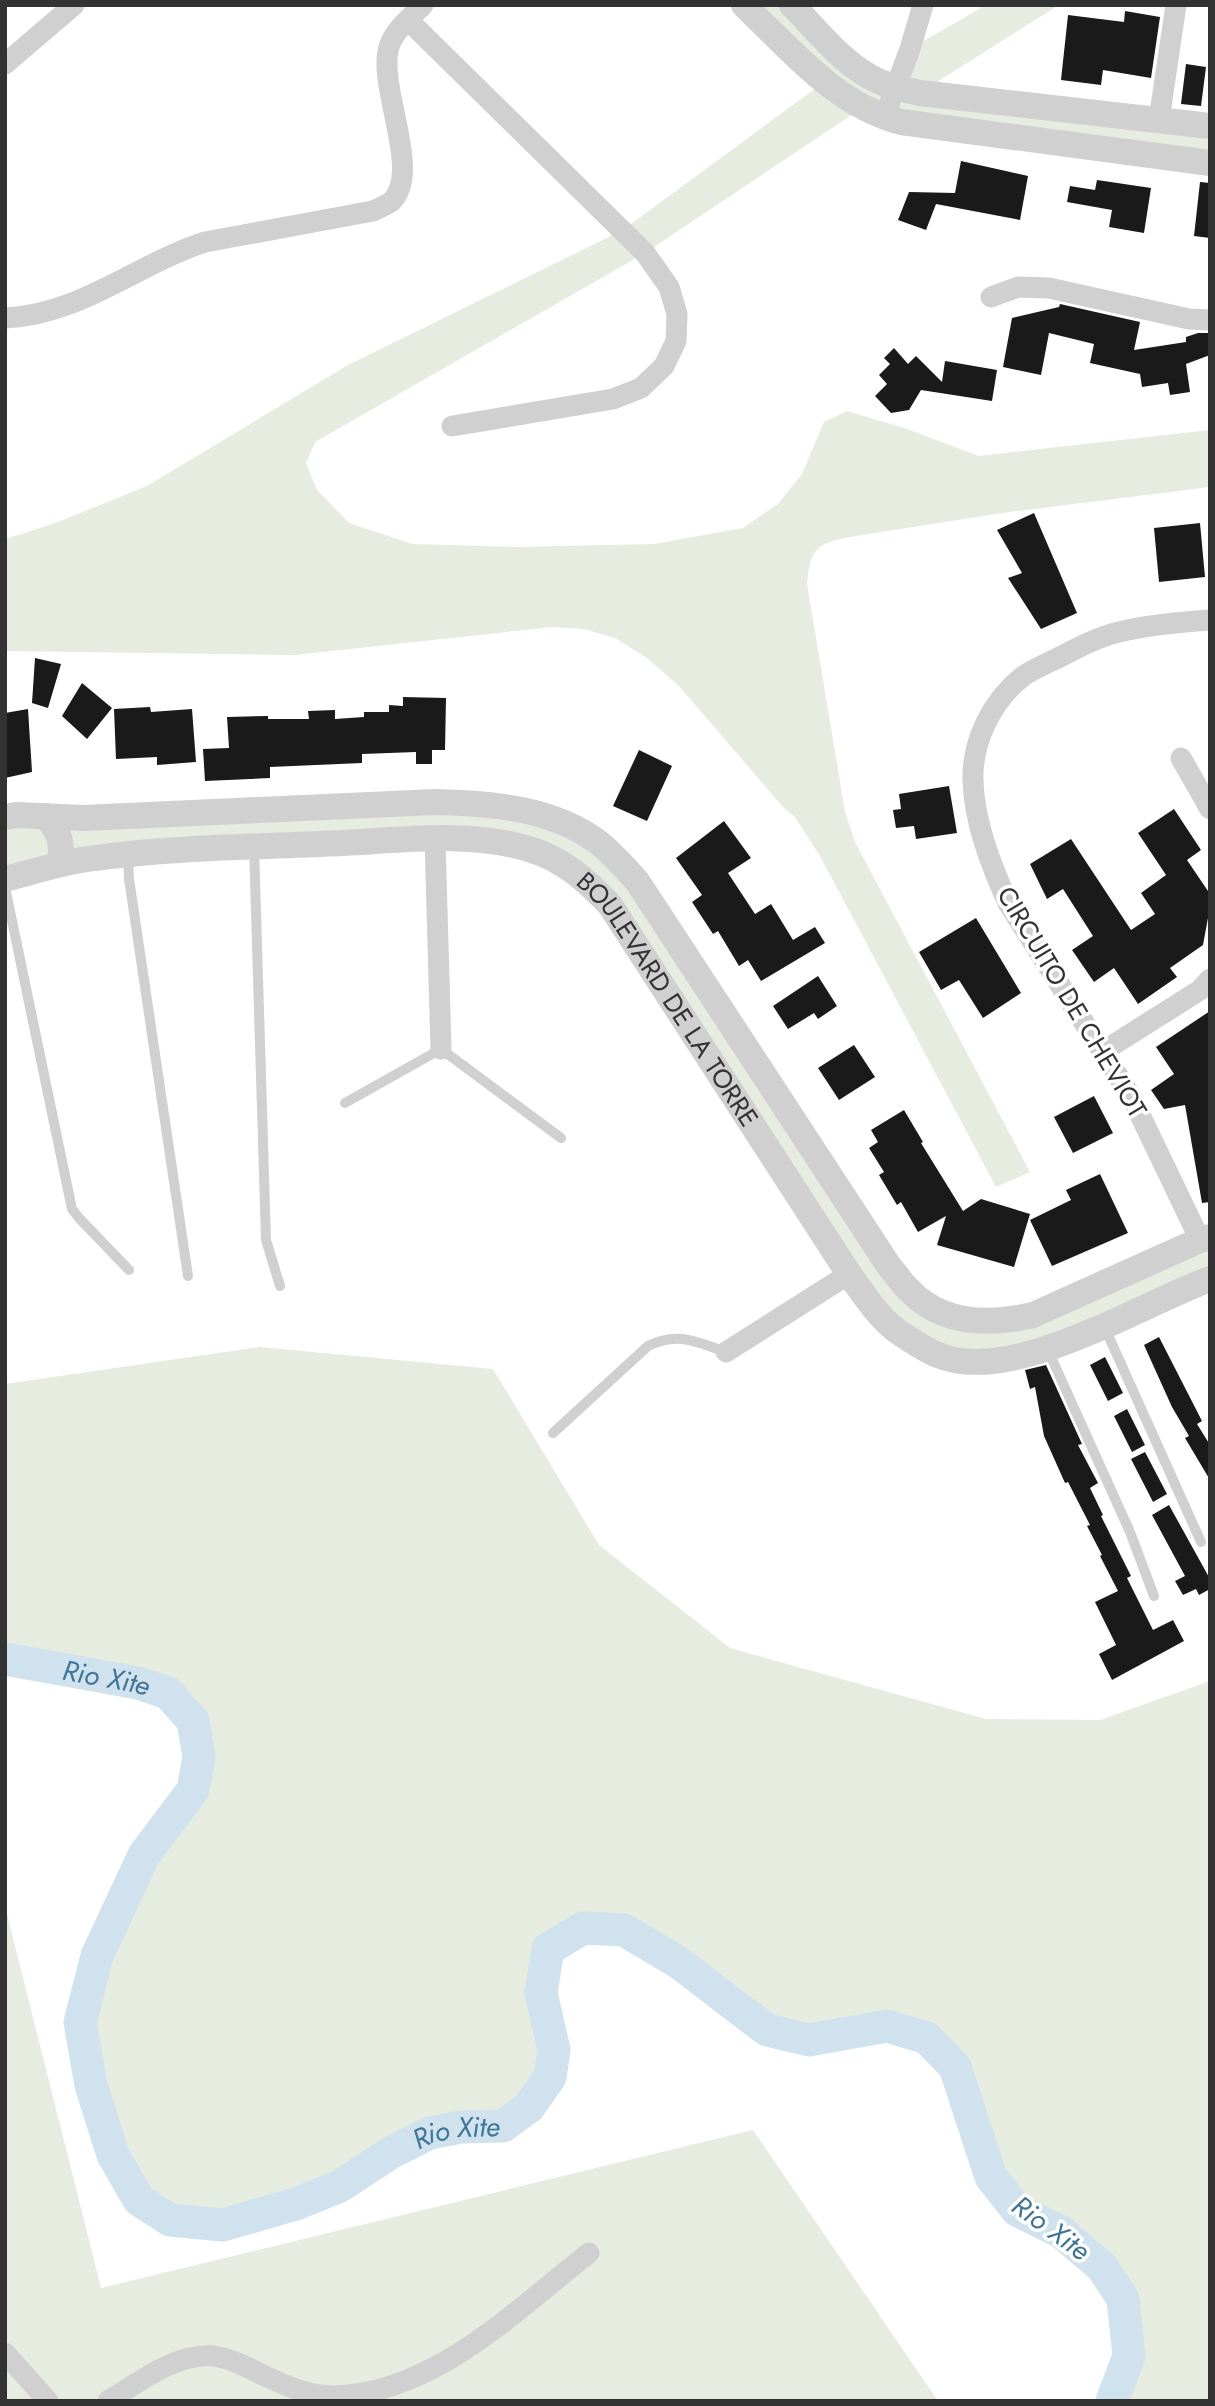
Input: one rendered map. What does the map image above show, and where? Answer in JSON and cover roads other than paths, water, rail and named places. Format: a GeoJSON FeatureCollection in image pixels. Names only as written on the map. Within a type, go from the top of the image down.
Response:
{"type":"FeatureCollection","features":[{"type":"Feature","properties":{"kind":"street"},"geometry":{"type":"LineString","coordinates":[[5,64],[75,5]]}},
{"type":"Feature","properties":{"kind":"street"},"geometry":{"type":"LineString","coordinates":[[744,5],[825,82],[862,108],[884,118],[1210,163]]}},
{"type":"Feature","properties":{"kind":"street"},"geometry":{"type":"LineString","coordinates":[[792,5],[845,60],[878,81],[897,88],[920,93],[1210,127]]}},
{"type":"Feature","properties":{"kind":"street"},"geometry":{"type":"LineString","coordinates":[[884,118],[897,88],[923,5]]}},
{"type":"Feature","properties":{"kind":"street"},"geometry":{"type":"LineString","coordinates":[[1159,120],[1176,5]]}},
{"type":"Feature","properties":{"kind":"street"},"geometry":{"type":"LineString","coordinates":[[5,318],[45,312],[89,296],[178,250],[205,242],[373,211],[392,201],[401,186],[403,166],[387,68],[388,48],[396,33],[416,13],[645,253],[669,287],[677,314],[676,341],[664,366],[641,388],[613,399],[452,426]]}},
{"type":"Feature","properties":{"kind":"street"},"geometry":{"type":"LineString","coordinates":[[991,297],[1018,287],[1049,288],[1189,319],[1210,320]]}},
{"type":"Feature","properties":{"kind":"street","name":"CIRCUITO DE CHEVIOT"},"geometry":{"type":"LineString","coordinates":[[1205,1238],[1143,1116],[1008,903],[993,869],[975,806],[972,778],[978,739],[993,708],[1022,677],[1085,643],[1118,632],[1210,621]]}},
{"type":"Feature","properties":{"kind":"street"},"geometry":{"type":"LineString","coordinates":[[1181,758],[1210,809]]}},
{"type":"Feature","properties":{"kind":"street","name":"BOULEVARD DE LA TORRE"},"geometry":{"type":"LineString","coordinates":[[5,817],[83,818],[435,802],[473,802],[538,814],[573,828],[598,842],[637,881],[889,1266],[911,1293],[937,1312],[965,1320],[1005,1322],[1033,1315],[1205,1238]]}},
{"type":"Feature","properties":{"kind":"street"},"geometry":{"type":"LineString","coordinates":[[46,816],[60,837],[62,851],[59,864]]}},
{"type":"Feature","properties":{"kind":"street"},"geometry":{"type":"LineString","coordinates":[[435,839],[441,1049]]}},
{"type":"Feature","properties":{"kind":"street","name":"BOULEVARD DE LA TORRE"},"geometry":{"type":"LineString","coordinates":[[5,879],[59,864],[128,855],[254,847],[435,839],[490,842],[527,848],[553,857],[584,878],[610,905],[849,1273],[895,1330],[939,1356],[968,1362],[1018,1359],[1104,1326],[1210,1279]]}},
{"type":"Feature","properties":{"kind":"street"},"geometry":{"type":"LineString","coordinates":[[1102,1052],[1200,990],[1210,979]]}},
{"type":"Feature","properties":{"kind":"street"},"geometry":{"type":"LineString","coordinates":[[726,1352],[849,1273]]}},
{"type":"Feature","properties":{"kind":"street"},"geometry":{"type":"LineString","coordinates":[[108,2401],[171,2364],[198,2356],[214,2356],[236,2362],[295,2390],[314,2395],[335,2396],[391,2385],[412,2378],[454,2356],[589,2253]]}},
{"type":"Feature","properties":{"kind":"street"},"geometry":{"type":"LineString","coordinates":[[5,2353],[48,2401]]}},
{"type":"Feature","properties":{"kind":"lane"},"geometry":{"type":"LineString","coordinates":[[254,847],[266,1240],[280,1286]]}},
{"type":"Feature","properties":{"kind":"lane"},"geometry":{"type":"LineString","coordinates":[[128,855],[129,878],[188,1276]]}},
{"type":"Feature","properties":{"kind":"lane"},"geometry":{"type":"LineString","coordinates":[[5,887],[72,1209],[129,1270]]}},
{"type":"Feature","properties":{"kind":"lane"},"geometry":{"type":"LineString","coordinates":[[345,1103],[441,1049],[561,1138]]}},
{"type":"Feature","properties":{"kind":"lane"},"geometry":{"type":"LineString","coordinates":[[1104,1326],[1201,1542]]}},
{"type":"Feature","properties":{"kind":"lane"},"geometry":{"type":"LineString","coordinates":[[553,1433],[648,1346],[676,1337],[726,1352]]}},
{"type":"Feature","properties":{"kind":"lane"},"geometry":{"type":"LineString","coordinates":[[1047,1348],[1141,1556],[1154,1596]]}},
{"type":"Feature","properties":{"kind":"waterway","name":"Rio Xite"},"geometry":{"type":"LineString","coordinates":[[5,1659],[138,1683],[168,1693],[193,1721],[199,1757],[193,1790],[144,1855],[97,1956],[80,2022],[91,2085],[113,2155],[139,2200],[170,2220],[223,2225],[296,2204],[340,2186],[392,2152],[430,2133],[461,2127],[503,2126],[529,2107],[550,2077],[554,2050],[541,1993],[548,1949],[583,1928],[624,1930],[678,1962],[767,2030],[809,2040],[887,2026],[927,2038],[955,2067],[991,2177],[1017,2210],[1061,2232],[1102,2267],[1123,2299],[1129,2356],[1112,2401]]}}]}
